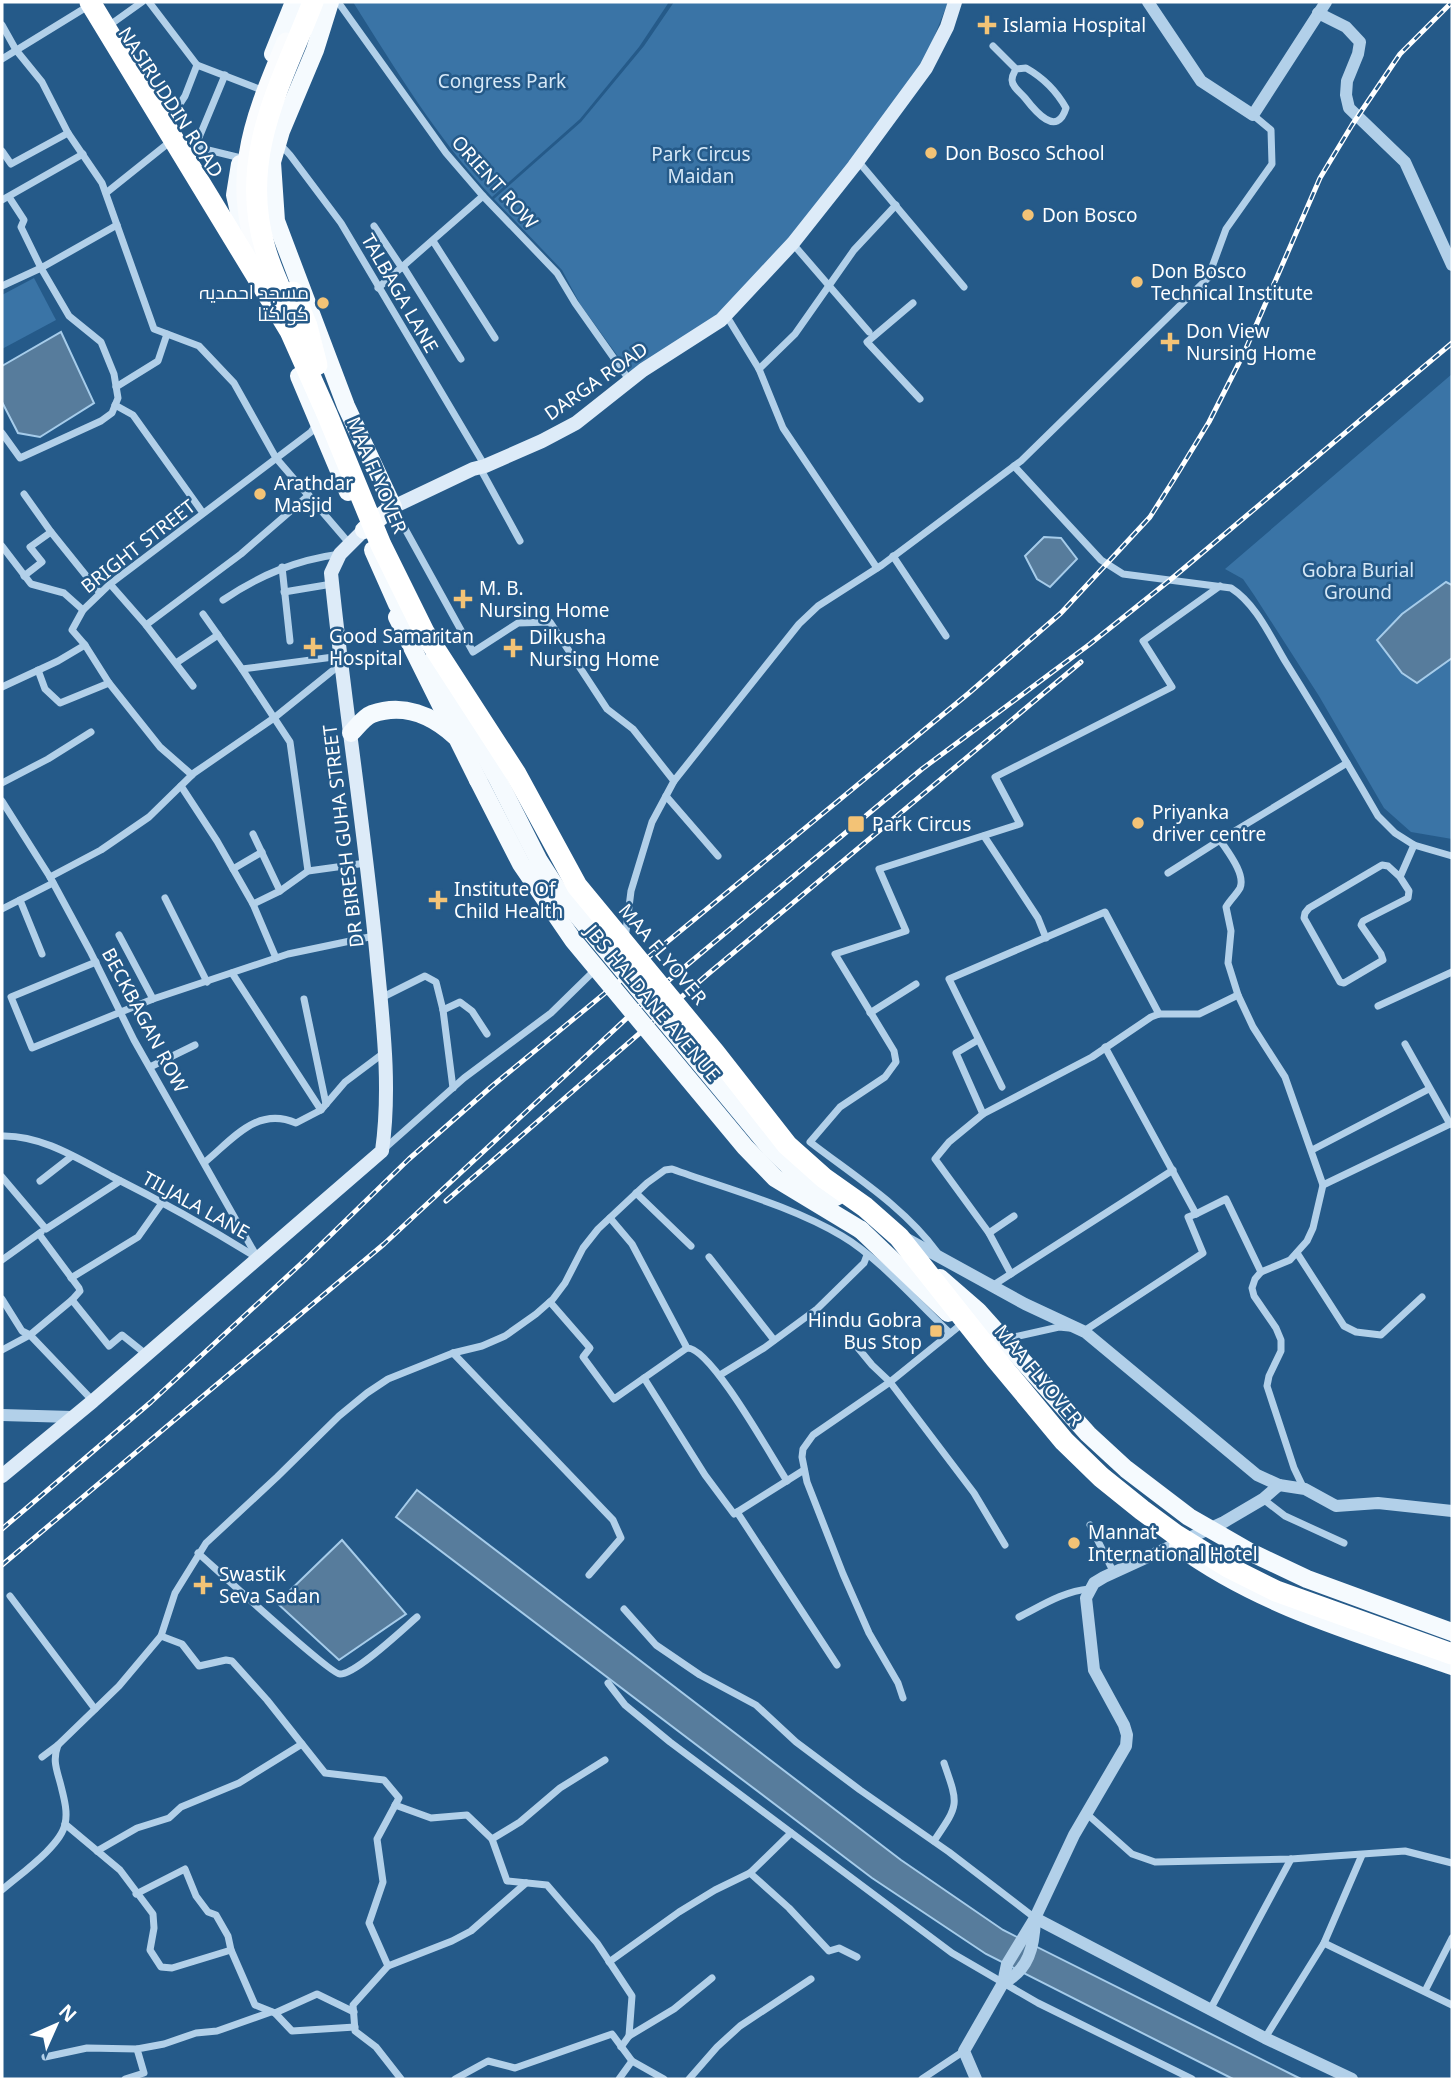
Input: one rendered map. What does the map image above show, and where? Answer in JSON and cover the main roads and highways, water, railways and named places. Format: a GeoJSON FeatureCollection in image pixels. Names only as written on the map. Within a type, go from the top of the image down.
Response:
{"type":"FeatureCollection","features":[{"type":"Feature","properties":{"kind":"highway","name":"MAA FLYOVER"},"geometry":{"type":"LineString","coordinates":[[303,2],[255,119],[248,146],[245,171],[247,218],[254,247],[278,312],[302,357],[381,545],[408,600],[430,642],[516,774],[577,886],[715,1053],[786,1145],[899,1237],[1003,1369],[1064,1441],[1101,1477],[1175,1535],[1263,1585],[1452,1654]]}},
{"type":"Feature","properties":{"kind":"highway","name":"MAA FLYOVER"},"geometry":{"type":"LineString","coordinates":[[313,2],[264,127],[255,190],[265,248],[294,322],[386,528],[442,639],[529,771],[581,866],[607,903],[800,1141],[896,1216],[1044,1399],[1122,1478],[1201,1535],[1263,1570],[1452,1640]]}},
{"type":"Feature","properties":{"kind":"highway"},"geometry":{"type":"LineString","coordinates":[[320,377],[307,326],[267,225],[262,174],[273,130],[322,2]]}},
{"type":"Feature","properties":{"kind":"highway"},"geometry":{"type":"LineString","coordinates":[[85,4],[278,312]]}},
{"type":"Feature","properties":{"kind":"main road"},"geometry":{"type":"LineString","coordinates":[[294,2],[247,125],[236,195],[238,211],[252,260],[364,530],[397,604],[408,617],[487,777]]}},
{"type":"Feature","properties":{"kind":"main road","name":"MAA FLYOVER"},"geometry":{"type":"LineString","coordinates":[[330,2],[272,162],[274,208],[276,221],[346,406],[393,507]]}},
{"type":"Feature","properties":{"kind":"main road","name":"DARGA ROAD"},"geometry":{"type":"LineString","coordinates":[[393,507],[576,423],[643,370],[726,315],[793,243],[858,161],[926,68],[947,27],[955,2]]}},
{"type":"Feature","properties":{"kind":"main road","name":"DARGA ROAD"},"geometry":{"type":"LineString","coordinates":[[947,27],[967,2]]}},
{"type":"Feature","properties":{"kind":"main road","name":"NASIRUDDIN ROAD"},"geometry":{"type":"LineString","coordinates":[[85,4],[200,185],[216,204],[238,211]]}},
{"type":"Feature","properties":{"kind":"main road"},"geometry":{"type":"LineString","coordinates":[[238,211],[274,208]]}},
{"type":"Feature","properties":{"kind":"main road"},"geometry":{"type":"LineString","coordinates":[[364,530],[393,507]]}},
{"type":"Feature","properties":{"kind":"main road","name":"DR BIRESH GUHA STREET"},"geometry":{"type":"LineString","coordinates":[[2,1476],[147,1355],[382,1151],[387,1117],[385,1052],[375,936],[332,584],[333,565],[364,530]]}},
{"type":"Feature","properties":{"kind":"main road"},"geometry":{"type":"LineString","coordinates":[[397,604],[397,619],[458,738],[487,777],[563,898],[783,1163],[865,1223],[922,1285],[954,1329],[983,1356],[1044,1432],[1067,1456],[1106,1491],[1210,1570],[1283,1606],[1452,1666]]}},
{"type":"Feature","properties":{"kind":"main road"},"geometry":{"type":"LineString","coordinates":[[351,733],[370,715],[397,710],[421,713],[458,738]]}},
{"type":"Feature","properties":{"kind":"main road"},"geometry":{"type":"LineString","coordinates":[[865,1223],[886,1230],[978,1311],[1088,1434],[1126,1469],[1208,1529],[1307,1578],[1452,1632]]}},
{"type":"Feature","properties":{"kind":"railway"},"geometry":{"type":"LineString","coordinates":[[2,1529],[151,1402],[305,1260],[409,1159],[491,1087],[969,693],[1061,613],[1150,517],[1209,422],[1244,353],[1320,178],[1400,54],[1452,2]]}},
{"type":"Feature","properties":{"kind":"railway"},"geometry":{"type":"LineString","coordinates":[[2,1565],[384,1244],[657,990],[922,769],[1090,644],[1170,580],[1452,343]]}},
{"type":"Feature","properties":{"kind":"railway"},"geometry":{"type":"LineString","coordinates":[[446,1201],[708,974],[1081,662]]}},
{"type":"Feature","properties":{"kind":"place","name":"Islamia Hospital"},"geometry":{"type":"Point","coordinates":[987,25]}},
{"type":"Feature","properties":{"kind":"place","name":"Don Bosco School"},"geometry":{"type":"Point","coordinates":[931,153]}},
{"type":"Feature","properties":{"kind":"place","name":"Don Bosco"},"geometry":{"type":"Point","coordinates":[1028,215]}},
{"type":"Feature","properties":{"kind":"place","name":"Don Bosco Technical Institute"},"geometry":{"type":"Point","coordinates":[1137,282]}},
{"type":"Feature","properties":{"kind":"place","name":"مسجد احمدیہ کولکتا"},"geometry":{"type":"Point","coordinates":[323,303]}},
{"type":"Feature","properties":{"kind":"place","name":"Don View Nursing Home"},"geometry":{"type":"Point","coordinates":[1170,342]}},
{"type":"Feature","properties":{"kind":"place","name":"Arathdar Masjid"},"geometry":{"type":"Point","coordinates":[260,494]}},
{"type":"Feature","properties":{"kind":"place","name":"M. B. Nursing Home"},"geometry":{"type":"Point","coordinates":[463,599]}},
{"type":"Feature","properties":{"kind":"place","name":"Good Samaritan Hospital"},"geometry":{"type":"Point","coordinates":[313,647]}},
{"type":"Feature","properties":{"kind":"place","name":"Dilkusha Nursing Home"},"geometry":{"type":"Point","coordinates":[513,648]}},
{"type":"Feature","properties":{"kind":"place","name":"Priyanka driver centre"},"geometry":{"type":"Point","coordinates":[1138,823]}},
{"type":"Feature","properties":{"kind":"place","name":"Park Circus"},"geometry":{"type":"Point","coordinates":[856,824]}},
{"type":"Feature","properties":{"kind":"place","name":"Institute Of Child Health"},"geometry":{"type":"Point","coordinates":[438,900]}},
{"type":"Feature","properties":{"kind":"place","name":"Hindu Gobra Bus Stop"},"geometry":{"type":"Point","coordinates":[936,1331]}},
{"type":"Feature","properties":{"kind":"place","name":"Mannat International Hotel"},"geometry":{"type":"Point","coordinates":[1074,1543]}},
{"type":"Feature","properties":{"kind":"place","name":"Swastik Seva Sadan"},"geometry":{"type":"Point","coordinates":[203,1585]}},
{"type":"Feature","properties":{"kind":"park label","name":"Congress Park"},"geometry":{"type":"Point","coordinates":[502,81]}},
{"type":"Feature","properties":{"kind":"park label","name":"Park Circus Maidan"},"geometry":{"type":"Point","coordinates":[701,165]}},
{"type":"Feature","properties":{"kind":"park label","name":"Gobra Burial Ground"},"geometry":{"type":"Point","coordinates":[1358,581]}}]}
